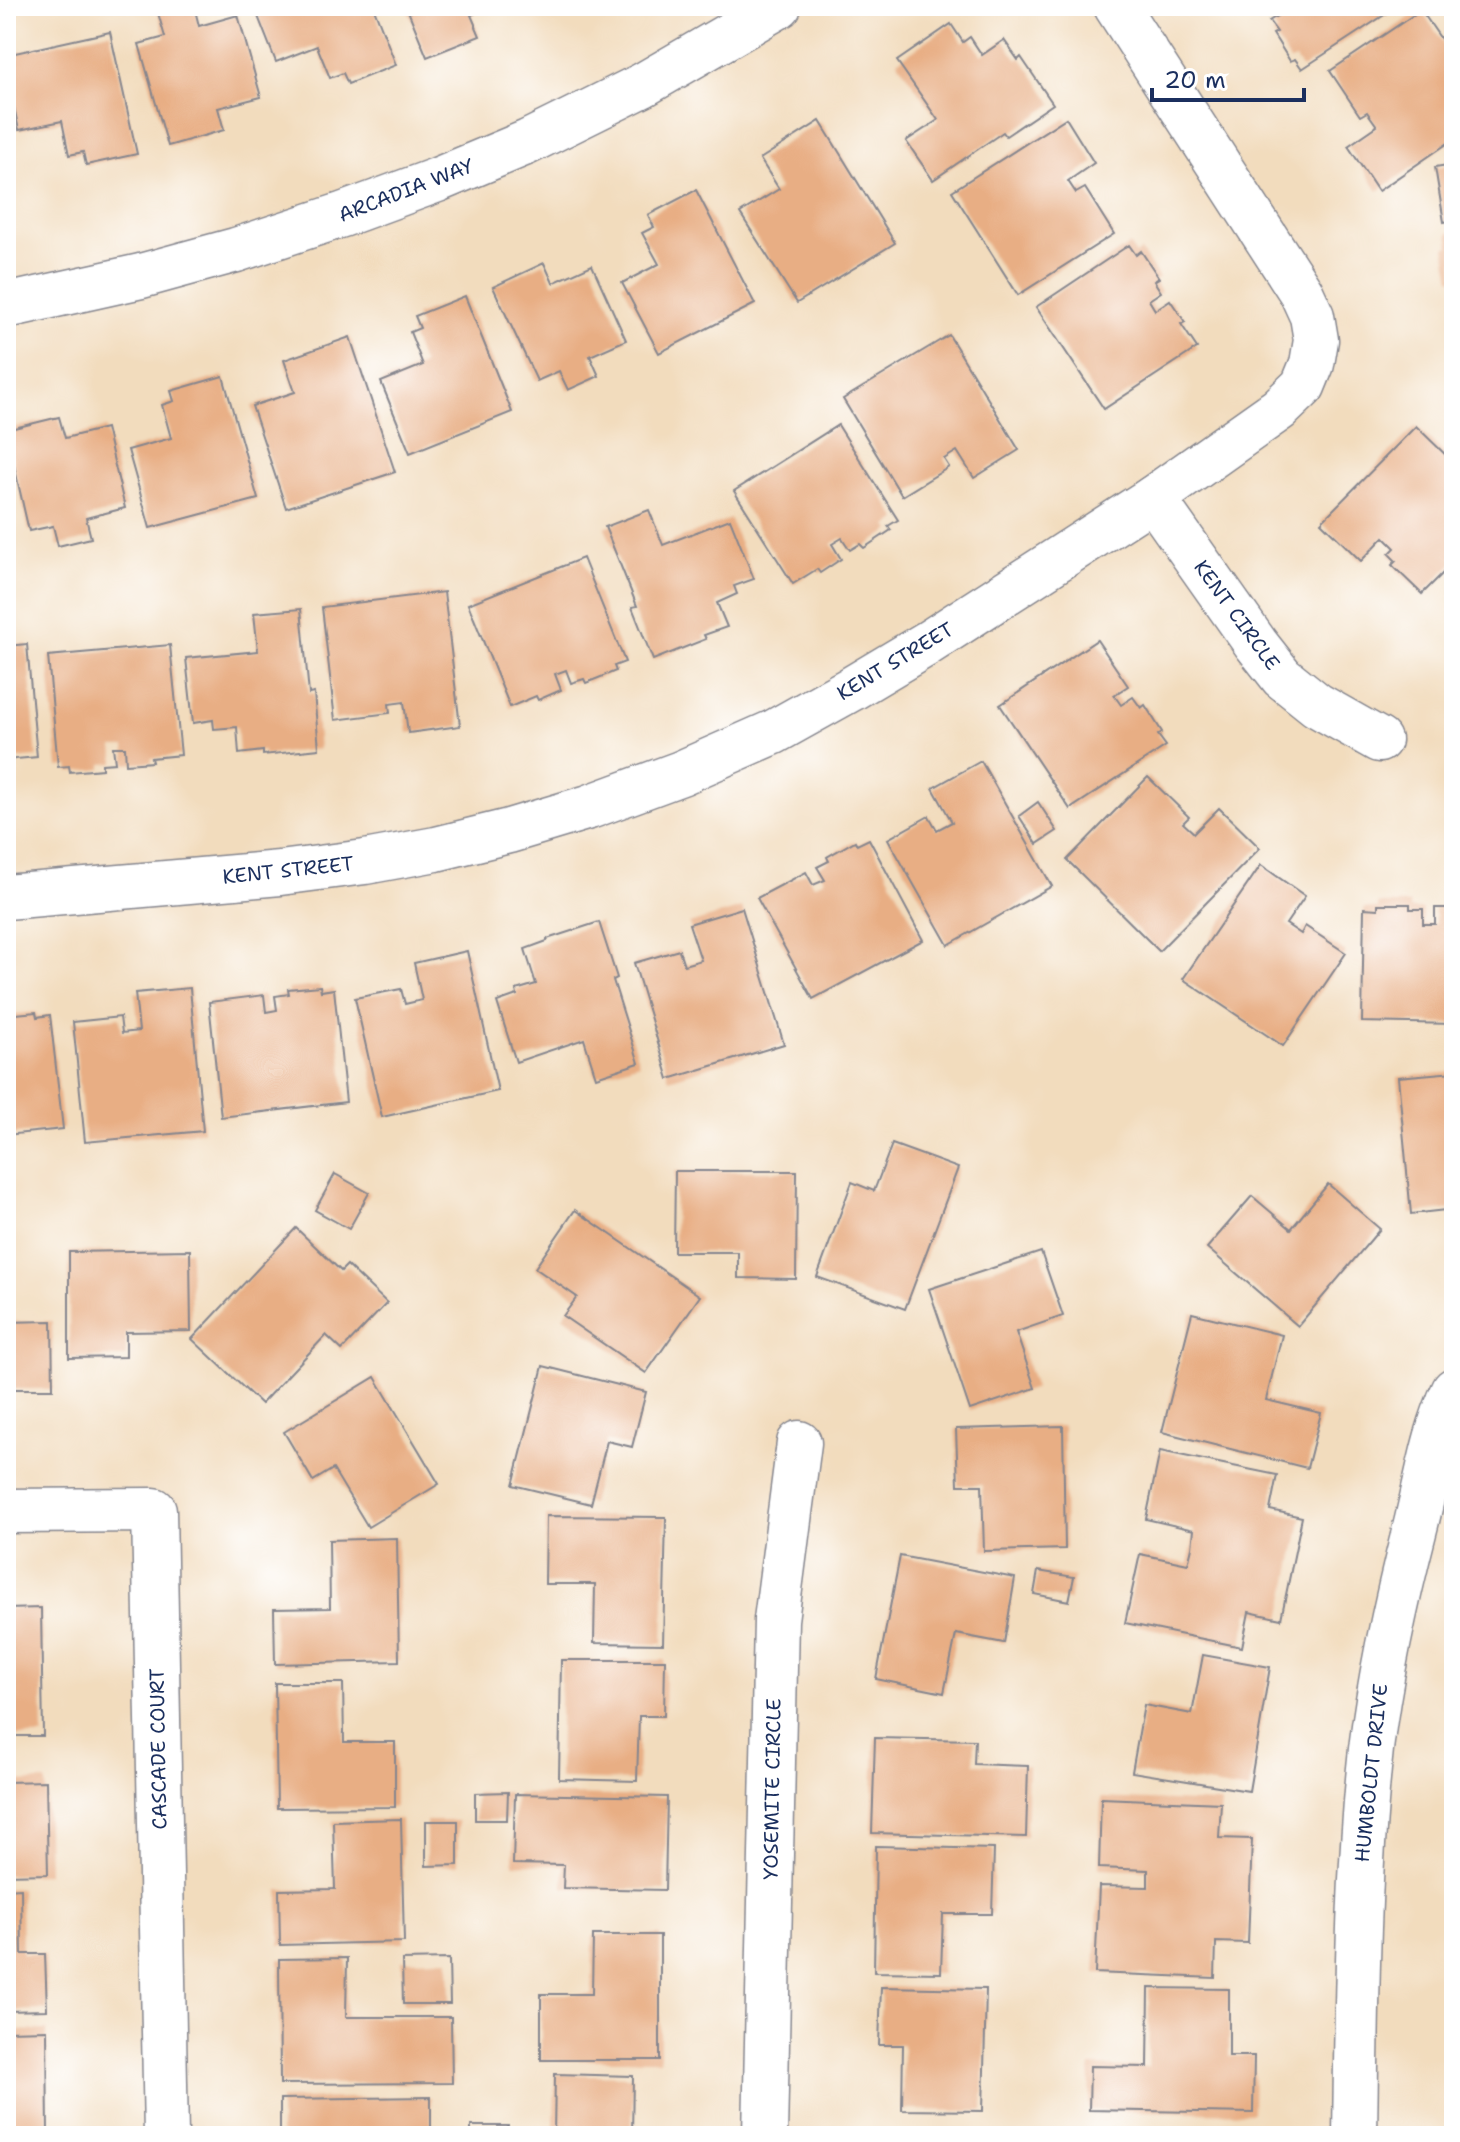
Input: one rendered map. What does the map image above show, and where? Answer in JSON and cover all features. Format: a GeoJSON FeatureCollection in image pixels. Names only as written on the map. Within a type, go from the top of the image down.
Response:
{"type":"FeatureCollection","features":[{"type":"Feature","properties":{"kind":"street","name":"ARCADIA WAY"},"geometry":{"type":"LineString","coordinates":[[6,306],[141,276],[236,250],[437,180],[528,142],[643,85],[779,6]]}},
{"type":"Feature","properties":{"kind":"street","name":"KENT STREET"},"geometry":{"type":"LineString","coordinates":[[6,897],[280,873],[436,849],[589,807],[681,773],[774,732],[928,643],[1153,498],[1279,409],[1303,386],[1312,364],[1316,340],[1312,316],[1301,292],[1116,6]]}},
{"type":"Feature","properties":{"kind":"street","name":"KENT CIRCLE"},"geometry":{"type":"LineString","coordinates":[[1153,498],[1282,677],[1317,705],[1379,740]]}},
{"type":"Feature","properties":{"kind":"street","name":"HUMBOLDT DRIVE"},"geometry":{"type":"LineString","coordinates":[[1355,2136],[1359,1920],[1371,1748],[1391,1628],[1448,1404]]}},
{"type":"Feature","properties":{"kind":"street","name":"YOSEMITE CIRCLE"},"geometry":{"type":"LineString","coordinates":[[765,2136],[775,1632],[799,1443]]}},
{"type":"Feature","properties":{"kind":"street","name":"CASCADE COURT"},"geometry":{"type":"LineString","coordinates":[[6,1511],[154,1510],[166,2136]]}},
{"type":"Feature","properties":{"kind":"building"},"geometry":{"type":"Polygon","coordinates":[[[181,6],[194,6],[199,26],[238,15],[261,97],[218,108],[224,130],[168,146],[139,44],[165,37],[158,13],[181,6]]]}},
{"type":"Feature","properties":{"kind":"building"},"geometry":{"type":"Polygon","coordinates":[[[254,6],[373,6],[396,65],[348,84],[343,73],[330,78],[317,46],[276,62],[254,6]]]}},
{"type":"Feature","properties":{"kind":"building"},"geometry":{"type":"Polygon","coordinates":[[[406,6],[492,6],[471,15],[480,36],[427,57],[406,6]]]}},
{"type":"Feature","properties":{"kind":"building"},"geometry":{"type":"Polygon","coordinates":[[[1277,6],[1398,6],[1302,69],[1295,59],[1290,61],[1273,34],[1277,32],[1269,21],[1282,13],[1277,6]]]}},
{"type":"Feature","properties":{"kind":"building"},"geometry":{"type":"Polygon","coordinates":[[[1421,10],[1454,58],[1454,139],[1378,191],[1348,146],[1377,126],[1367,112],[1360,116],[1330,71],[1421,10]]]}},
{"type":"Feature","properties":{"kind":"building"},"geometry":{"type":"Polygon","coordinates":[[[951,24],[963,42],[970,37],[982,55],[1004,40],[1018,60],[1021,57],[1053,104],[1006,136],[1003,132],[933,180],[906,141],[938,120],[897,61],[951,24]]]}},
{"type":"Feature","properties":{"kind":"building"},"geometry":{"type":"Polygon","coordinates":[[[110,32],[137,154],[86,165],[83,152],[69,155],[62,121],[19,130],[6,70],[6,55],[110,32]]]}},
{"type":"Feature","properties":{"kind":"building"},"geometry":{"type":"Polygon","coordinates":[[[1066,118],[1094,163],[1068,181],[1076,193],[1085,188],[1114,234],[1018,295],[952,191],[1066,118]]]}},
{"type":"Feature","properties":{"kind":"building"},"geometry":{"type":"Polygon","coordinates":[[[820,121],[895,243],[797,303],[740,213],[779,189],[760,159],[820,121]]]}},
{"type":"Feature","properties":{"kind":"building"},"geometry":{"type":"Polygon","coordinates":[[[6,147],[15,182],[6,184],[6,147]]]}},
{"type":"Feature","properties":{"kind":"building"},"geometry":{"type":"Polygon","coordinates":[[[1454,164],[1454,220],[1444,222],[1435,167],[1454,164]]]}},
{"type":"Feature","properties":{"kind":"building"},"geometry":{"type":"Polygon","coordinates":[[[696,190],[755,304],[659,353],[622,283],[659,264],[642,233],[654,227],[648,215],[696,190]]]}},
{"type":"Feature","properties":{"kind":"building"},"geometry":{"type":"Polygon","coordinates":[[[1454,232],[1454,278],[1451,279],[1445,247],[1450,246],[1448,233],[1454,232]]]}},
{"type":"Feature","properties":{"kind":"building"},"geometry":{"type":"Polygon","coordinates":[[[1129,245],[1136,255],[1141,251],[1159,278],[1154,281],[1161,292],[1149,300],[1155,310],[1170,300],[1197,348],[1104,409],[1036,307],[1129,245]]]}},
{"type":"Feature","properties":{"kind":"building"},"geometry":{"type":"Polygon","coordinates":[[[544,263],[553,283],[592,265],[626,340],[590,356],[599,376],[568,390],[559,371],[537,381],[493,287],[544,263]]]}},
{"type":"Feature","properties":{"kind":"building"},"geometry":{"type":"Polygon","coordinates":[[[465,296],[512,412],[410,453],[381,382],[423,365],[410,332],[420,328],[415,316],[465,296]]]}},
{"type":"Feature","properties":{"kind":"building"},"geometry":{"type":"Polygon","coordinates":[[[949,335],[1019,450],[974,478],[957,451],[944,459],[949,467],[902,496],[843,399],[949,335]]]}},
{"type":"Feature","properties":{"kind":"building"},"geometry":{"type":"Polygon","coordinates":[[[350,337],[395,472],[286,508],[252,406],[295,392],[284,360],[350,337]]]}},
{"type":"Feature","properties":{"kind":"building"},"geometry":{"type":"Polygon","coordinates":[[[223,376],[258,499],[150,528],[128,450],[171,438],[162,405],[174,401],[171,391],[223,376]]]}},
{"type":"Feature","properties":{"kind":"building"},"geometry":{"type":"Polygon","coordinates":[[[59,417],[65,438],[106,428],[125,508],[86,518],[91,538],[58,546],[53,526],[29,531],[6,430],[59,417]]]}},
{"type":"Feature","properties":{"kind":"building"},"geometry":{"type":"Polygon","coordinates":[[[838,425],[898,520],[888,526],[891,530],[864,548],[860,544],[850,550],[842,538],[832,544],[841,559],[820,573],[817,569],[793,584],[734,491],[838,425]]]}},
{"type":"Feature","properties":{"kind":"building"},"geometry":{"type":"Polygon","coordinates":[[[1416,426],[1454,463],[1454,562],[1422,594],[1392,565],[1396,561],[1389,554],[1395,548],[1384,537],[1361,561],[1321,522],[1416,426]]]}},
{"type":"Feature","properties":{"kind":"building"},"geometry":{"type":"Polygon","coordinates":[[[649,510],[663,545],[730,519],[754,579],[734,586],[737,594],[717,603],[727,627],[704,635],[706,639],[653,660],[632,607],[637,606],[605,527],[649,510]]]}},
{"type":"Feature","properties":{"kind":"building"},"geometry":{"type":"Polygon","coordinates":[[[583,558],[625,662],[614,666],[616,671],[586,683],[584,679],[571,683],[566,670],[555,674],[561,690],[510,707],[468,604],[583,558]]]}},
{"type":"Feature","properties":{"kind":"building"},"geometry":{"type":"Polygon","coordinates":[[[444,592],[460,726],[408,733],[404,702],[389,704],[390,713],[335,720],[322,607],[444,592]]]}},
{"type":"Feature","properties":{"kind":"building"},"geometry":{"type":"Polygon","coordinates":[[[301,609],[309,694],[314,693],[319,749],[263,755],[263,751],[239,754],[237,727],[214,729],[213,720],[193,723],[186,658],[258,651],[254,613],[301,609]]]}},
{"type":"Feature","properties":{"kind":"building"},"geometry":{"type":"Polygon","coordinates":[[[1097,640],[1128,686],[1114,695],[1121,705],[1133,697],[1141,708],[1145,705],[1162,732],[1158,735],[1166,746],[1070,809],[1000,705],[1097,640]]]}},
{"type":"Feature","properties":{"kind":"building"},"geometry":{"type":"Polygon","coordinates":[[[27,644],[37,757],[6,760],[6,646],[27,644]]]}},
{"type":"Feature","properties":{"kind":"building"},"geometry":{"type":"Polygon","coordinates":[[[170,645],[181,755],[126,764],[125,747],[113,747],[115,763],[102,764],[102,769],[70,772],[69,766],[58,767],[48,656],[170,645]]]}},
{"type":"Feature","properties":{"kind":"building"},"geometry":{"type":"Polygon","coordinates":[[[981,761],[1052,886],[948,945],[888,839],[929,816],[937,830],[952,822],[933,788],[981,761]]]}},
{"type":"Feature","properties":{"kind":"building"},"geometry":{"type":"Polygon","coordinates":[[[1148,777],[1189,817],[1183,823],[1194,833],[1219,808],[1260,848],[1159,951],[1067,860],[1148,777]]]}},
{"type":"Feature","properties":{"kind":"building"},"geometry":{"type":"Polygon","coordinates":[[[1038,802],[1057,831],[1037,844],[1019,816],[1038,802]]]}},
{"type":"Feature","properties":{"kind":"building"},"geometry":{"type":"Polygon","coordinates":[[[869,839],[923,940],[813,999],[757,898],[806,872],[813,885],[825,880],[817,867],[829,861],[827,857],[855,841],[857,845],[869,839]]]}},
{"type":"Feature","properties":{"kind":"building"},"geometry":{"type":"Polygon","coordinates":[[[1261,865],[1305,896],[1286,924],[1301,934],[1305,926],[1346,953],[1283,1046],[1183,979],[1261,865]]]}},
{"type":"Feature","properties":{"kind":"building"},"geometry":{"type":"Polygon","coordinates":[[[1378,904],[1410,904],[1410,909],[1423,909],[1423,924],[1435,924],[1435,908],[1454,908],[1454,1024],[1362,1022],[1364,908],[1378,909],[1378,904]]]}},
{"type":"Feature","properties":{"kind":"building"},"geometry":{"type":"Polygon","coordinates":[[[742,908],[784,1044],[669,1079],[634,963],[679,950],[684,965],[701,960],[689,924],[742,908]]]}},
{"type":"Feature","properties":{"kind":"building"},"geometry":{"type":"Polygon","coordinates":[[[599,922],[639,1063],[596,1077],[584,1039],[516,1062],[497,1002],[517,995],[516,990],[536,984],[525,949],[599,922]]]}},
{"type":"Feature","properties":{"kind":"building"},"geometry":{"type":"Polygon","coordinates":[[[467,951],[498,1091],[382,1117],[355,998],[401,989],[405,1004],[422,1000],[414,963],[467,951]]]}},
{"type":"Feature","properties":{"kind":"building"},"geometry":{"type":"Polygon","coordinates":[[[320,986],[321,991],[334,989],[346,1102],[221,1117],[209,1002],[264,995],[266,1012],[277,1010],[275,996],[289,994],[288,989],[320,986]]]}},
{"type":"Feature","properties":{"kind":"building"},"geometry":{"type":"Polygon","coordinates":[[[190,988],[203,1131],[85,1142],[73,1022],[120,1017],[122,1033],[139,1031],[135,993],[190,988]]]}},
{"type":"Feature","properties":{"kind":"building"},"geometry":{"type":"Polygon","coordinates":[[[36,1012],[37,1017],[50,1015],[63,1129],[6,1135],[6,1015],[36,1012]]]}},
{"type":"Feature","properties":{"kind":"building"},"geometry":{"type":"Polygon","coordinates":[[[1454,1072],[1454,1209],[1411,1214],[1398,1077],[1454,1072]]]}},
{"type":"Feature","properties":{"kind":"building"},"geometry":{"type":"Polygon","coordinates":[[[892,1144],[958,1168],[905,1309],[817,1277],[852,1182],[874,1191],[892,1144]]]}},
{"type":"Feature","properties":{"kind":"building"},"geometry":{"type":"Polygon","coordinates":[[[675,1171],[797,1171],[796,1279],[738,1278],[738,1252],[674,1252],[675,1171]]]}},
{"type":"Feature","properties":{"kind":"building"},"geometry":{"type":"Polygon","coordinates":[[[335,1174],[369,1193],[349,1229],[315,1210],[335,1174]]]}},
{"type":"Feature","properties":{"kind":"building"},"geometry":{"type":"Polygon","coordinates":[[[1328,1184],[1380,1229],[1298,1326],[1207,1248],[1252,1196],[1291,1229],[1328,1184]]]}},
{"type":"Feature","properties":{"kind":"building"},"geometry":{"type":"Polygon","coordinates":[[[575,1210],[700,1296],[646,1373],[563,1316],[577,1297],[535,1268],[575,1210]]]}},
{"type":"Feature","properties":{"kind":"building"},"geometry":{"type":"Polygon","coordinates":[[[296,1228],[341,1271],[347,1265],[387,1303],[342,1350],[326,1335],[261,1404],[192,1339],[296,1228]]]}},
{"type":"Feature","properties":{"kind":"building"},"geometry":{"type":"Polygon","coordinates":[[[190,1250],[191,1331],[126,1332],[126,1357],[69,1358],[69,1252],[190,1250]]]}},
{"type":"Feature","properties":{"kind":"building"},"geometry":{"type":"Polygon","coordinates":[[[1041,1252],[1063,1316],[1016,1332],[1035,1388],[970,1410],[929,1289],[1041,1252]]]}},
{"type":"Feature","properties":{"kind":"building"},"geometry":{"type":"Polygon","coordinates":[[[1192,1313],[1282,1335],[1266,1400],[1321,1413],[1307,1468],[1162,1432],[1192,1313]]]}},
{"type":"Feature","properties":{"kind":"building"},"geometry":{"type":"Polygon","coordinates":[[[52,1321],[53,1389],[6,1389],[6,1322],[52,1321]]]}},
{"type":"Feature","properties":{"kind":"building"},"geometry":{"type":"Polygon","coordinates":[[[543,1366],[646,1392],[632,1447],[607,1441],[591,1504],[513,1485],[543,1366]]]}},
{"type":"Feature","properties":{"kind":"building"},"geometry":{"type":"Polygon","coordinates":[[[375,1377],[439,1484],[368,1527],[333,1469],[313,1481],[284,1432],[375,1377]]]}},
{"type":"Feature","properties":{"kind":"building"},"geometry":{"type":"Polygon","coordinates":[[[1063,1426],[1065,1549],[984,1551],[982,1485],[958,1485],[956,1429],[1063,1426]]]}},
{"type":"Feature","properties":{"kind":"building"},"geometry":{"type":"Polygon","coordinates":[[[1160,1451],[1277,1475],[1270,1510],[1302,1517],[1281,1619],[1249,1612],[1242,1647],[1125,1623],[1140,1554],[1188,1564],[1192,1547],[1194,1530],[1146,1519],[1160,1451]]]}},
{"type":"Feature","properties":{"kind":"building"},"geometry":{"type":"Polygon","coordinates":[[[546,1516],[666,1517],[663,1644],[594,1643],[595,1584],[545,1584],[546,1516]]]}},
{"type":"Feature","properties":{"kind":"building"},"geometry":{"type":"Polygon","coordinates":[[[397,1538],[399,1661],[275,1664],[274,1609],[330,1608],[329,1540],[397,1538]]]}},
{"type":"Feature","properties":{"kind":"building"},"geometry":{"type":"Polygon","coordinates":[[[900,1556],[1015,1578],[1004,1643],[956,1634],[944,1693],[876,1679],[900,1556]]]}},
{"type":"Feature","properties":{"kind":"building"},"geometry":{"type":"Polygon","coordinates":[[[1038,1571],[1074,1577],[1069,1601],[1034,1594],[1038,1571]]]}},
{"type":"Feature","properties":{"kind":"building"},"geometry":{"type":"Polygon","coordinates":[[[41,1608],[43,1736],[6,1736],[6,1609],[41,1608]]]}},
{"type":"Feature","properties":{"kind":"building"},"geometry":{"type":"Polygon","coordinates":[[[1203,1655],[1270,1667],[1249,1791],[1132,1772],[1144,1705],[1192,1714],[1203,1655]]]}},
{"type":"Feature","properties":{"kind":"building"},"geometry":{"type":"Polygon","coordinates":[[[561,1660],[665,1660],[664,1716],[639,1716],[637,1781],[559,1779],[561,1660]]]}},
{"type":"Feature","properties":{"kind":"building"},"geometry":{"type":"Polygon","coordinates":[[[275,1683],[343,1683],[344,1742],[395,1742],[395,1807],[277,1808],[275,1683]]]}},
{"type":"Feature","properties":{"kind":"building"},"geometry":{"type":"Polygon","coordinates":[[[875,1738],[975,1740],[974,1764],[1028,1766],[1026,1837],[872,1833],[875,1738]]]}},
{"type":"Feature","properties":{"kind":"building"},"geometry":{"type":"Polygon","coordinates":[[[46,1781],[48,1874],[6,1875],[6,1782],[46,1781]]]}},
{"type":"Feature","properties":{"kind":"building"},"geometry":{"type":"Polygon","coordinates":[[[508,1792],[507,1820],[475,1820],[475,1793],[508,1792]]]}},
{"type":"Feature","properties":{"kind":"building"},"geometry":{"type":"Polygon","coordinates":[[[515,1794],[667,1797],[665,1890],[563,1888],[564,1865],[513,1864],[515,1794]]]}},
{"type":"Feature","properties":{"kind":"building"},"geometry":{"type":"Polygon","coordinates":[[[1101,1798],[1221,1803],[1219,1838],[1252,1839],[1248,1943],[1216,1942],[1215,1978],[1095,1973],[1099,1886],[1148,1887],[1148,1870],[1099,1868],[1101,1798]]]}},
{"type":"Feature","properties":{"kind":"building"},"geometry":{"type":"Polygon","coordinates":[[[401,1819],[404,1942],[280,1945],[279,1890],[335,1889],[333,1821],[401,1819]]]}},
{"type":"Feature","properties":{"kind":"building"},"geometry":{"type":"Polygon","coordinates":[[[426,1821],[458,1821],[458,1865],[426,1866],[426,1821]]]}},
{"type":"Feature","properties":{"kind":"building"},"geometry":{"type":"Polygon","coordinates":[[[876,1846],[994,1849],[992,1914],[943,1914],[941,1973],[874,1972],[876,1846]]]}},
{"type":"Feature","properties":{"kind":"building"},"geometry":{"type":"Polygon","coordinates":[[[21,1888],[22,1954],[45,1954],[47,2010],[6,2011],[6,1889],[21,1888]]]}},
{"type":"Feature","properties":{"kind":"building"},"geometry":{"type":"Polygon","coordinates":[[[593,1935],[660,1935],[660,2060],[541,2060],[541,1994],[592,1994],[593,1935]]]}},
{"type":"Feature","properties":{"kind":"building"},"geometry":{"type":"Polygon","coordinates":[[[347,1958],[346,2017],[451,2017],[452,2083],[280,2084],[279,1959],[347,1958]]]}},
{"type":"Feature","properties":{"kind":"building"},"geometry":{"type":"Polygon","coordinates":[[[449,1959],[450,2004],[403,2004],[402,1960],[449,1959]]]}},
{"type":"Feature","properties":{"kind":"building"},"geometry":{"type":"Polygon","coordinates":[[[881,1987],[986,1989],[983,2111],[902,2110],[903,2045],[879,2045],[881,1987]]]}},
{"type":"Feature","properties":{"kind":"building"},"geometry":{"type":"Polygon","coordinates":[[[1149,1988],[1229,1989],[1229,2056],[1254,2056],[1253,2113],[1089,2110],[1090,2066],[1148,2067],[1149,1988]]]}},
{"type":"Feature","properties":{"kind":"building"},"geometry":{"type":"Polygon","coordinates":[[[47,2030],[48,2136],[6,2136],[6,2031],[47,2030]]]}},
{"type":"Feature","properties":{"kind":"building"},"geometry":{"type":"Polygon","coordinates":[[[555,2074],[633,2076],[632,2136],[554,2136],[555,2074]]]}},
{"type":"Feature","properties":{"kind":"building"},"geometry":{"type":"Polygon","coordinates":[[[431,2097],[431,2136],[280,2136],[280,2099],[431,2097]]]}},
{"type":"Feature","properties":{"kind":"building"},"geometry":{"type":"Polygon","coordinates":[[[471,2126],[508,2126],[508,2136],[471,2136],[471,2126]]]}}]}
